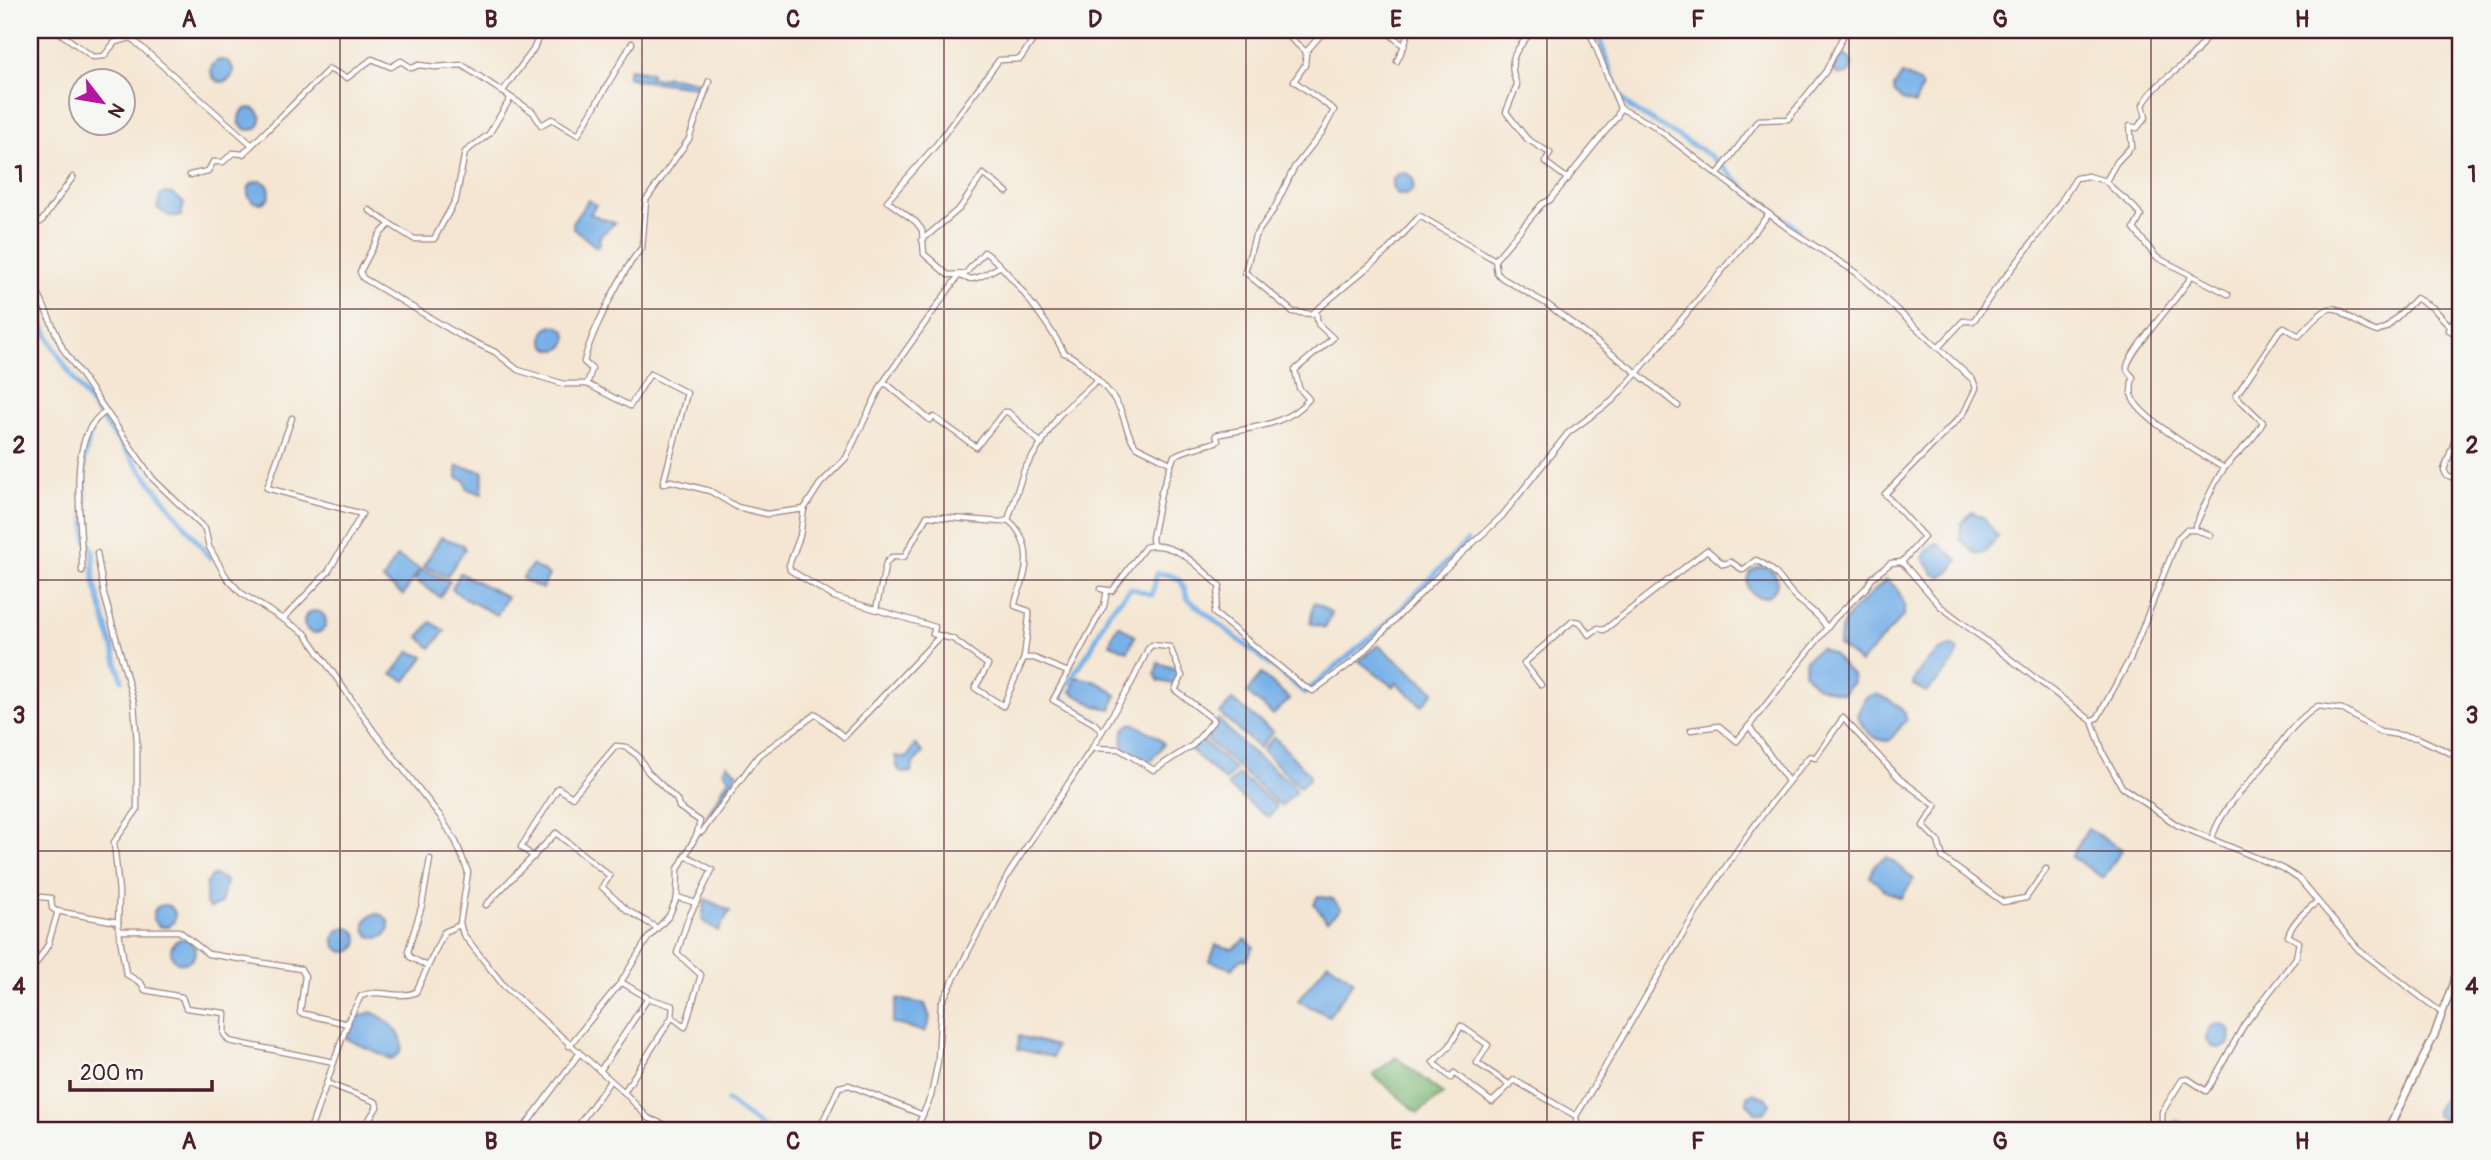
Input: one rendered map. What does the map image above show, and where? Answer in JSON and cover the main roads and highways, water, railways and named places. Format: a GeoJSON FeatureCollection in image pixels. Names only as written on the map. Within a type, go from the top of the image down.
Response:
{"type":"FeatureCollection","features":[{"type":"Feature","properties":{"kind":"main road"},"geometry":{"type":"LineString","coordinates":[[2388,1130],[2442,1013],[2461,961]]}},
{"type":"Feature","properties":{"kind":"water"},"geometry":{"type":"Polygon","coordinates":[[[1842,55],[1849,58],[1852,65],[1849,72],[1842,75],[1835,72],[1832,65],[1835,58],[1842,55]]]}},
{"type":"Feature","properties":{"kind":"water"},"geometry":{"type":"Polygon","coordinates":[[[222,60],[230,63],[233,71],[230,79],[222,82],[214,79],[211,71],[214,63],[222,60]]]}},
{"type":"Feature","properties":{"kind":"water"},"geometry":{"type":"Polygon","coordinates":[[[629,69],[651,72],[650,77],[660,79],[667,76],[704,83],[703,88],[637,80],[627,77],[629,69]]]}},
{"type":"Feature","properties":{"kind":"water"},"geometry":{"type":"Polygon","coordinates":[[[1902,74],[1919,82],[1922,87],[1915,104],[1902,100],[1894,92],[1894,86],[1902,74]]]}},
{"type":"Feature","properties":{"kind":"water"},"geometry":{"type":"Polygon","coordinates":[[[250,108],[260,115],[261,119],[254,129],[250,130],[240,123],[239,119],[246,109],[250,108]]]}},
{"type":"Feature","properties":{"kind":"water"},"geometry":{"type":"Polygon","coordinates":[[[1399,173],[1407,173],[1414,180],[1414,188],[1407,195],[1399,195],[1392,188],[1392,180],[1399,173]]]}},
{"type":"Feature","properties":{"kind":"water"},"geometry":{"type":"Polygon","coordinates":[[[255,181],[263,181],[270,188],[270,196],[263,203],[255,203],[248,196],[248,188],[255,181]]]}},
{"type":"Feature","properties":{"kind":"water"},"geometry":{"type":"Polygon","coordinates":[[[165,193],[172,194],[184,203],[181,216],[169,216],[157,208],[160,196],[165,193]]]}},
{"type":"Feature","properties":{"kind":"water"},"geometry":{"type":"Polygon","coordinates":[[[588,200],[596,205],[590,214],[615,223],[599,237],[600,243],[596,247],[573,228],[573,222],[588,200]]]}},
{"type":"Feature","properties":{"kind":"water"},"geometry":{"type":"Polygon","coordinates":[[[555,326],[564,329],[567,338],[564,347],[555,350],[546,347],[543,338],[546,329],[555,326]]]}},
{"type":"Feature","properties":{"kind":"water"},"geometry":{"type":"Polygon","coordinates":[[[457,466],[483,471],[482,494],[467,489],[465,480],[457,478],[457,466]]]}},
{"type":"Feature","properties":{"kind":"water"},"geometry":{"type":"Polygon","coordinates":[[[1972,512],[1984,518],[1998,537],[1984,553],[1975,553],[1960,539],[1961,524],[1972,512]]]}},
{"type":"Feature","properties":{"kind":"water"},"geometry":{"type":"Polygon","coordinates":[[[441,537],[463,545],[465,549],[447,576],[423,567],[441,537]]]}},
{"type":"Feature","properties":{"kind":"water"},"geometry":{"type":"Polygon","coordinates":[[[1937,543],[1958,560],[1950,572],[1942,577],[1934,574],[1923,558],[1928,549],[1937,543]]]}},
{"type":"Feature","properties":{"kind":"water"},"geometry":{"type":"Polygon","coordinates":[[[397,556],[420,569],[403,595],[383,580],[397,556]]]}},
{"type":"Feature","properties":{"kind":"water"},"geometry":{"type":"Polygon","coordinates":[[[532,565],[549,575],[542,589],[522,579],[532,565]]]}},
{"type":"Feature","properties":{"kind":"water"},"geometry":{"type":"Polygon","coordinates":[[[1762,567],[1773,571],[1777,582],[1773,593],[1762,597],[1751,593],[1747,582],[1751,571],[1762,567]]]}},
{"type":"Feature","properties":{"kind":"water"},"geometry":{"type":"Polygon","coordinates":[[[422,570],[450,581],[440,597],[415,580],[422,570]]]}},
{"type":"Feature","properties":{"kind":"water"},"geometry":{"type":"Polygon","coordinates":[[[460,573],[507,597],[497,615],[465,599],[452,589],[460,573]]]}},
{"type":"Feature","properties":{"kind":"water"},"geometry":{"type":"Polygon","coordinates":[[[1886,579],[1900,595],[1904,615],[1860,663],[1839,645],[1840,634],[1855,608],[1886,579]]]}},
{"type":"Feature","properties":{"kind":"water"},"geometry":{"type":"Polygon","coordinates":[[[1314,602],[1332,613],[1325,628],[1310,623],[1314,602]]]}},
{"type":"Feature","properties":{"kind":"water"},"geometry":{"type":"Polygon","coordinates":[[[315,611],[323,614],[326,622],[323,630],[315,633],[307,630],[304,622],[307,614],[315,611]]]}},
{"type":"Feature","properties":{"kind":"water"},"geometry":{"type":"Polygon","coordinates":[[[431,622],[445,631],[431,648],[419,637],[431,622]]]}},
{"type":"Feature","properties":{"kind":"water"},"geometry":{"type":"Polygon","coordinates":[[[1119,625],[1135,636],[1128,651],[1110,644],[1119,625]]]}},
{"type":"Feature","properties":{"kind":"water"},"geometry":{"type":"Polygon","coordinates":[[[1378,645],[1434,691],[1422,706],[1397,683],[1393,687],[1359,661],[1378,645]]]}},
{"type":"Feature","properties":{"kind":"water"},"geometry":{"type":"Polygon","coordinates":[[[1953,646],[1958,650],[1956,656],[1936,683],[1926,692],[1913,685],[1928,660],[1941,650],[1953,646]]]}},
{"type":"Feature","properties":{"kind":"water"},"geometry":{"type":"Polygon","coordinates":[[[1820,648],[1833,654],[1852,675],[1853,682],[1843,694],[1816,686],[1804,673],[1806,659],[1820,648]]]}},
{"type":"Feature","properties":{"kind":"water"},"geometry":{"type":"Polygon","coordinates":[[[410,651],[424,657],[406,681],[392,674],[410,651]]]}},
{"type":"Feature","properties":{"kind":"water"},"geometry":{"type":"Polygon","coordinates":[[[1158,663],[1177,669],[1179,677],[1173,684],[1159,681],[1155,674],[1158,663]]]}},
{"type":"Feature","properties":{"kind":"water"},"geometry":{"type":"Polygon","coordinates":[[[1261,674],[1290,699],[1273,715],[1247,693],[1261,674]]]}},
{"type":"Feature","properties":{"kind":"water"},"geometry":{"type":"Polygon","coordinates":[[[1076,677],[1098,683],[1116,695],[1111,709],[1096,706],[1071,692],[1076,677]]]}},
{"type":"Feature","properties":{"kind":"water"},"geometry":{"type":"Polygon","coordinates":[[[1874,694],[1894,702],[1907,719],[1889,741],[1878,739],[1869,733],[1857,715],[1865,698],[1874,694]]]}},
{"type":"Feature","properties":{"kind":"water"},"geometry":{"type":"Polygon","coordinates":[[[1232,700],[1273,732],[1259,748],[1220,714],[1232,700]]]}},
{"type":"Feature","properties":{"kind":"water"},"geometry":{"type":"Polygon","coordinates":[[[1218,719],[1243,745],[1292,784],[1296,792],[1281,806],[1204,737],[1218,719]]]}},
{"type":"Feature","properties":{"kind":"water"},"geometry":{"type":"Polygon","coordinates":[[[1133,723],[1158,737],[1164,744],[1151,761],[1143,761],[1123,746],[1124,729],[1133,723]]]}},
{"type":"Feature","properties":{"kind":"water"},"geometry":{"type":"Polygon","coordinates":[[[1274,737],[1309,774],[1310,778],[1300,788],[1262,750],[1274,737]]]}},
{"type":"Feature","properties":{"kind":"water"},"geometry":{"type":"Polygon","coordinates":[[[1202,740],[1235,770],[1225,781],[1191,750],[1202,740]]]}},
{"type":"Feature","properties":{"kind":"water"},"geometry":{"type":"Polygon","coordinates":[[[915,744],[923,753],[914,762],[911,772],[903,773],[898,769],[895,756],[907,758],[915,744]]]}},
{"type":"Feature","properties":{"kind":"water"},"geometry":{"type":"Polygon","coordinates":[[[727,764],[738,773],[709,817],[707,816],[729,778],[723,770],[727,764]]]}},
{"type":"Feature","properties":{"kind":"water"},"geometry":{"type":"Polygon","coordinates":[[[1238,774],[1275,804],[1277,808],[1268,817],[1227,786],[1238,774]]]}},
{"type":"Feature","properties":{"kind":"water"},"geometry":{"type":"Polygon","coordinates":[[[2088,829],[2122,849],[2104,878],[2071,857],[2088,829]]]}},
{"type":"Feature","properties":{"kind":"water"},"geometry":{"type":"Polygon","coordinates":[[[1887,857],[1914,879],[1901,898],[1886,891],[1870,877],[1875,864],[1887,857]]]}},
{"type":"Feature","properties":{"kind":"water"},"geometry":{"type":"Polygon","coordinates":[[[215,875],[226,881],[221,904],[210,908],[206,904],[206,885],[211,876],[215,875]]]}},
{"type":"Feature","properties":{"kind":"water"},"geometry":{"type":"Polygon","coordinates":[[[1318,896],[1333,899],[1341,909],[1327,921],[1314,904],[1318,896]]]}},
{"type":"Feature","properties":{"kind":"water"},"geometry":{"type":"Polygon","coordinates":[[[705,899],[730,911],[718,931],[702,920],[705,899]]]}},
{"type":"Feature","properties":{"kind":"water"},"geometry":{"type":"Polygon","coordinates":[[[164,905],[172,908],[175,916],[172,924],[164,927],[156,924],[153,916],[156,908],[164,905]]]}},
{"type":"Feature","properties":{"kind":"water"},"geometry":{"type":"Polygon","coordinates":[[[377,914],[388,921],[389,926],[382,937],[377,938],[366,931],[365,926],[372,915],[377,914]]]}},
{"type":"Feature","properties":{"kind":"water"},"geometry":{"type":"Polygon","coordinates":[[[346,928],[354,932],[358,940],[354,948],[346,952],[338,948],[334,940],[338,932],[346,928]]]}},
{"type":"Feature","properties":{"kind":"water"},"geometry":{"type":"Polygon","coordinates":[[[183,939],[194,946],[195,951],[188,962],[183,963],[172,956],[171,951],[178,940],[183,939]]]}},
{"type":"Feature","properties":{"kind":"water"},"geometry":{"type":"Polygon","coordinates":[[[1246,939],[1254,947],[1246,960],[1241,959],[1232,969],[1210,961],[1216,945],[1233,949],[1246,939]]]}},
{"type":"Feature","properties":{"kind":"water"},"geometry":{"type":"Polygon","coordinates":[[[1328,962],[1354,981],[1329,1016],[1298,1001],[1328,962]]]}},
{"type":"Feature","properties":{"kind":"water"},"geometry":{"type":"Polygon","coordinates":[[[897,999],[925,1004],[930,1018],[925,1032],[892,1023],[897,999]]]}},
{"type":"Feature","properties":{"kind":"water"},"geometry":{"type":"Polygon","coordinates":[[[371,1012],[387,1022],[400,1037],[402,1048],[398,1055],[391,1059],[347,1039],[353,1019],[371,1012]]]}},
{"type":"Feature","properties":{"kind":"water"},"geometry":{"type":"Polygon","coordinates":[[[2219,1024],[2230,1031],[2231,1036],[2224,1047],[2219,1048],[2208,1041],[2207,1036],[2214,1025],[2219,1024]]]}},
{"type":"Feature","properties":{"kind":"water"},"geometry":{"type":"Polygon","coordinates":[[[1019,1036],[1056,1046],[1053,1057],[1018,1049],[1019,1036]]]}},
{"type":"Feature","properties":{"kind":"water"},"geometry":{"type":"Polygon","coordinates":[[[2449,1091],[2461,1093],[2461,1130],[2436,1115],[2436,1110],[2449,1091]]]}},
{"type":"Feature","properties":{"kind":"water"},"geometry":{"type":"Polygon","coordinates":[[[1752,1093],[1767,1098],[1770,1104],[1764,1113],[1756,1113],[1747,1103],[1747,1096],[1752,1093]]]}},
{"type":"Feature","properties":{"kind":"waterway"},"geometry":{"type":"LineString","coordinates":[[1596,30],[1620,96],[1631,108],[1711,156],[1758,200],[1798,229]]}},
{"type":"Feature","properties":{"kind":"waterway"},"geometry":{"type":"LineString","coordinates":[[30,291],[53,346],[70,374],[108,428],[210,558]]}},
{"type":"Feature","properties":{"kind":"waterway"},"geometry":{"type":"LineString","coordinates":[[91,431],[84,461],[86,538],[93,550],[94,581],[122,680]]}},
{"type":"Feature","properties":{"kind":"waterway"},"geometry":{"type":"LineString","coordinates":[[1099,723],[1061,699],[1062,692],[1091,649],[1109,612],[1131,588],[1152,595],[1157,573],[1178,579],[1188,599],[1305,693],[1383,627],[1467,541]]}},
{"type":"Feature","properties":{"kind":"waterway"},"geometry":{"type":"LineString","coordinates":[[727,1101],[766,1130]]}},
{"type":"Feature","properties":{"kind":"waterway"},"geometry":{"type":"LineString","coordinates":[[2177,1122],[2188,1130]]}}]}
